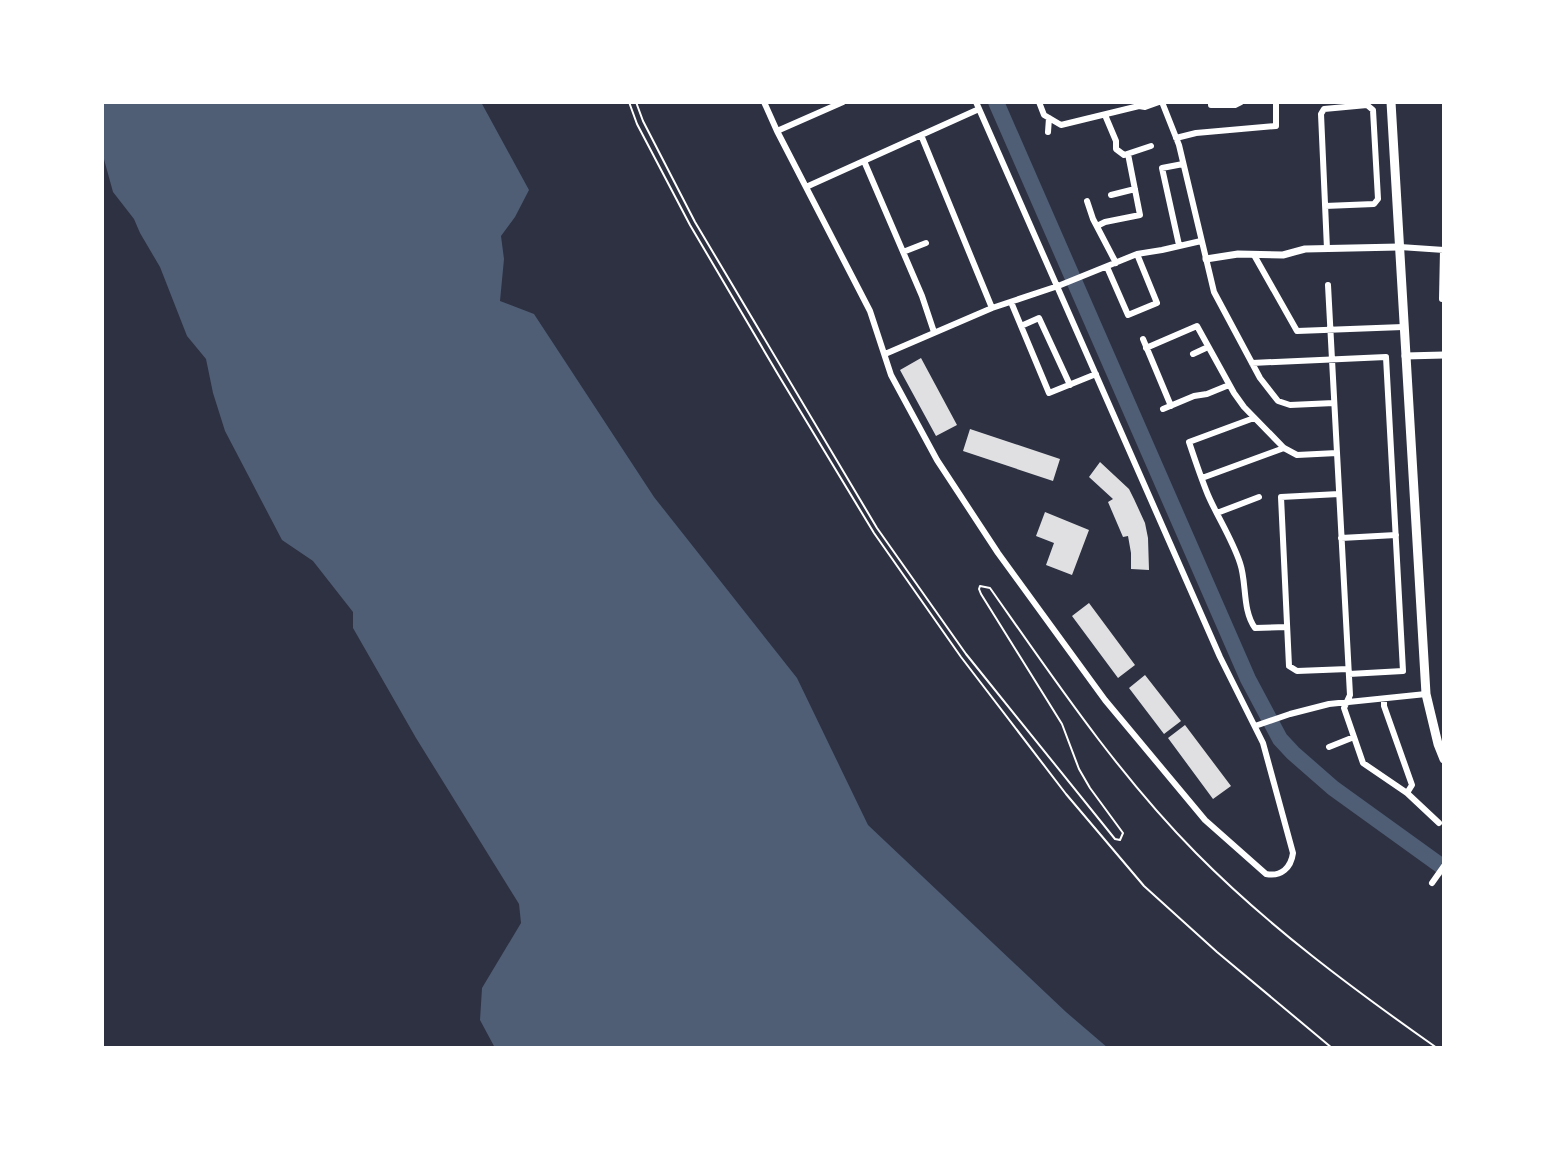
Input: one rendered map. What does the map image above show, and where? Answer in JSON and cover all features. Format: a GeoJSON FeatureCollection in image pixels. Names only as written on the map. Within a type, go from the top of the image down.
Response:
{"type":"FeatureCollection","features":[{"type":"Feature","properties":{"kind":"main road"},"geometry":{"type":"LineString","coordinates":[[1391,102],[1426,694],[1444,759]]}},
{"type":"Feature","properties":{"kind":"street"},"geometry":{"type":"LineString","coordinates":[[764,102],[777,131],[870,311],[891,375],[937,460],[998,553],[1105,700],[1205,820],[1266,874],[1274,876],[1285,871],[1292,862],[1293,853],[1263,743],[1220,657],[978,106],[806,187]]}},
{"type":"Feature","properties":{"kind":"street"},"geometry":{"type":"LineString","coordinates":[[777,131],[843,102]]}},
{"type":"Feature","properties":{"kind":"street"},"geometry":{"type":"LineString","coordinates":[[1039,102],[1044,115],[1061,125],[1160,102],[1176,138],[1214,292],[1260,378],[1278,401],[1290,405],[1334,403]]}},
{"type":"Feature","properties":{"kind":"street"},"geometry":{"type":"LineString","coordinates":[[1211,102],[1211,105],[1241,102]]}},
{"type":"Feature","properties":{"kind":"street"},"geometry":{"type":"LineString","coordinates":[[1176,138],[1196,133],[1276,126],[1276,102]]}},
{"type":"Feature","properties":{"kind":"street"},"geometry":{"type":"LineString","coordinates":[[1325,206],[1374,204],[1378,199],[1373,110],[1367,105],[1338,105],[1324,109],[1321,114],[1325,206],[1327,249]]}},
{"type":"Feature","properties":{"kind":"street"},"geometry":{"type":"LineString","coordinates":[[1105,115],[1116,141],[1116,149],[1124,155],[1151,146]]}},
{"type":"Feature","properties":{"kind":"street"},"geometry":{"type":"LineString","coordinates":[[1048,132],[1049,118]]}},
{"type":"Feature","properties":{"kind":"street"},"geometry":{"type":"LineString","coordinates":[[921,135],[992,308]]}},
{"type":"Feature","properties":{"kind":"street"},"geometry":{"type":"LineString","coordinates":[[1097,226],[1140,215],[1128,154]]}},
{"type":"Feature","properties":{"kind":"street"},"geometry":{"type":"LineString","coordinates":[[864,161],[922,296],[934,332]]}},
{"type":"Feature","properties":{"kind":"street"},"geometry":{"type":"LineString","coordinates":[[1179,245],[1162,168],[1183,164]]}},
{"type":"Feature","properties":{"kind":"street"},"geometry":{"type":"LineString","coordinates":[[1111,195],[1135,189]]}},
{"type":"Feature","properties":{"kind":"street"},"geometry":{"type":"LineString","coordinates":[[1087,201],[1116,263]]}},
{"type":"Feature","properties":{"kind":"street"},"geometry":{"type":"LineString","coordinates":[[885,354],[992,308],[1058,286],[1137,254],[1201,241]]}},
{"type":"Feature","properties":{"kind":"street"},"geometry":{"type":"LineString","coordinates":[[903,252],[926,243]]}},
{"type":"Feature","properties":{"kind":"street"},"geometry":{"type":"LineString","coordinates":[[1206,259],[1238,254],[1283,255],[1305,249],[1399,247],[1444,250],[1444,299]]}},
{"type":"Feature","properties":{"kind":"street"},"geometry":{"type":"LineString","coordinates":[[1107,267],[1128,315],[1157,303],[1137,254]]}},
{"type":"Feature","properties":{"kind":"street"},"geometry":{"type":"LineString","coordinates":[[1254,255],[1297,331],[1403,327]]}},
{"type":"Feature","properties":{"kind":"street"},"geometry":{"type":"LineString","coordinates":[[1328,285],[1350,695],[1344,708],[1363,763],[1407,793],[1439,823]]}},
{"type":"Feature","properties":{"kind":"street"},"geometry":{"type":"LineString","coordinates":[[1011,302],[1049,393],[1096,374]]}},
{"type":"Feature","properties":{"kind":"street"},"geometry":{"type":"LineString","coordinates":[[1021,326],[1039,318],[1070,385]]}},
{"type":"Feature","properties":{"kind":"street"},"geometry":{"type":"LineString","coordinates":[[1146,348],[1197,326],[1229,385],[1254,418],[1284,448],[1297,455],[1337,453]]}},
{"type":"Feature","properties":{"kind":"street"},"geometry":{"type":"LineString","coordinates":[[1143,339],[1171,406]]}},
{"type":"Feature","properties":{"kind":"street"},"geometry":{"type":"LineString","coordinates":[[1193,354],[1208,347]]}},
{"type":"Feature","properties":{"kind":"street"},"geometry":{"type":"LineString","coordinates":[[1405,356],[1444,355]]}},
{"type":"Feature","properties":{"kind":"street"},"geometry":{"type":"LineString","coordinates":[[1252,363],[1386,357],[1403,671],[1297,671],[1289,666],[1281,497],[1339,494]]}},
{"type":"Feature","properties":{"kind":"street"},"geometry":{"type":"LineString","coordinates":[[1163,409],[1229,385]]}},
{"type":"Feature","properties":{"kind":"street"},"geometry":{"type":"LineString","coordinates":[[1254,418],[1189,442],[1239,561],[1251,623],[1255,628],[1287,627]]}},
{"type":"Feature","properties":{"kind":"street"},"geometry":{"type":"LineString","coordinates":[[1202,478],[1266,458],[1284,448]]}},
{"type":"Feature","properties":{"kind":"street"},"geometry":{"type":"LineString","coordinates":[[1243,494],[1246,502]]}},
{"type":"Feature","properties":{"kind":"street"},"geometry":{"type":"LineString","coordinates":[[1217,513],[1259,497]]}},
{"type":"Feature","properties":{"kind":"street"},"geometry":{"type":"LineString","coordinates":[[1341,538],[1396,535]]}},
{"type":"Feature","properties":{"kind":"street"},"geometry":{"type":"LineString","coordinates":[[1255,726],[1329,704],[1426,694]]}},
{"type":"Feature","properties":{"kind":"street"},"geometry":{"type":"LineString","coordinates":[[1384,699],[1412,785],[1407,793]]}},
{"type":"Feature","properties":{"kind":"street"},"geometry":{"type":"LineString","coordinates":[[1329,747],[1354,737]]}},
{"type":"Feature","properties":{"kind":"street"},"geometry":{"type":"LineString","coordinates":[[1432,883],[1444,866]]}},
{"type":"Feature","properties":{"kind":"path"},"geometry":{"type":"LineString","coordinates":[[629,102],[637,124],[690,225],[779,376],[874,533],[961,657],[1066,794],[1144,886],[1332,1048]]}},
{"type":"Feature","properties":{"kind":"path"},"geometry":{"type":"LineString","coordinates":[[636,102],[695,222],[877,528],[966,654],[1115,839],[1120,840],[1123,833],[1090,788],[1079,769],[1062,724],[981,594],[980,586],[990,588],[1122,768],[1195,852],[1237,893],[1330,969],[1437,1048]]}},
{"type":"Feature","properties":{"kind":"water"},"geometry":{"type":"Polygon","coordinates":[[[102,102],[481,102],[529,190],[501,236],[504,259],[500,301],[534,314],[654,497],[797,678],[868,825],[1108,1048],[495,1048],[480,1020],[482,988],[521,923],[519,904],[416,738],[353,628],[353,612],[313,561],[282,540],[225,431],[206,359],[187,336],[160,267],[134,219],[113,192],[102,152],[102,102]]]}},
{"type":"Feature","properties":{"kind":"building"},"geometry":{"type":"Polygon","coordinates":[[[921,358],[957,425],[936,436],[900,370],[921,358]]]}},
{"type":"Feature","properties":{"kind":"building"},"geometry":{"type":"Polygon","coordinates":[[[970,429],[1060,459],[1053,481],[963,451],[970,429]]]}},
{"type":"Feature","properties":{"kind":"building"},"geometry":{"type":"Polygon","coordinates":[[[1100,462],[1129,489],[1145,523],[1149,570],[1131,569],[1128,536],[1123,537],[1108,502],[1113,499],[1089,477],[1100,462]]]}},
{"type":"Feature","properties":{"kind":"building"},"geometry":{"type":"Polygon","coordinates":[[[1045,512],[1089,530],[1072,575],[1046,565],[1054,543],[1036,536],[1045,512]]]}},
{"type":"Feature","properties":{"kind":"building"},"geometry":{"type":"Polygon","coordinates":[[[1089,603],[1135,665],[1118,678],[1072,616],[1089,603]]]}},
{"type":"Feature","properties":{"kind":"building"},"geometry":{"type":"Polygon","coordinates":[[[1145,675],[1181,721],[1164,734],[1129,688],[1145,675]]]}},
{"type":"Feature","properties":{"kind":"building"},"geometry":{"type":"Polygon","coordinates":[[[1185,725],[1231,786],[1213,799],[1168,738],[1185,725]]]}},
{"type":"Feature","properties":{"kind":"waterway"},"geometry":{"type":"LineString","coordinates":[[996,102],[1248,679],[1280,739],[1333,788],[1444,868]]}}]}
